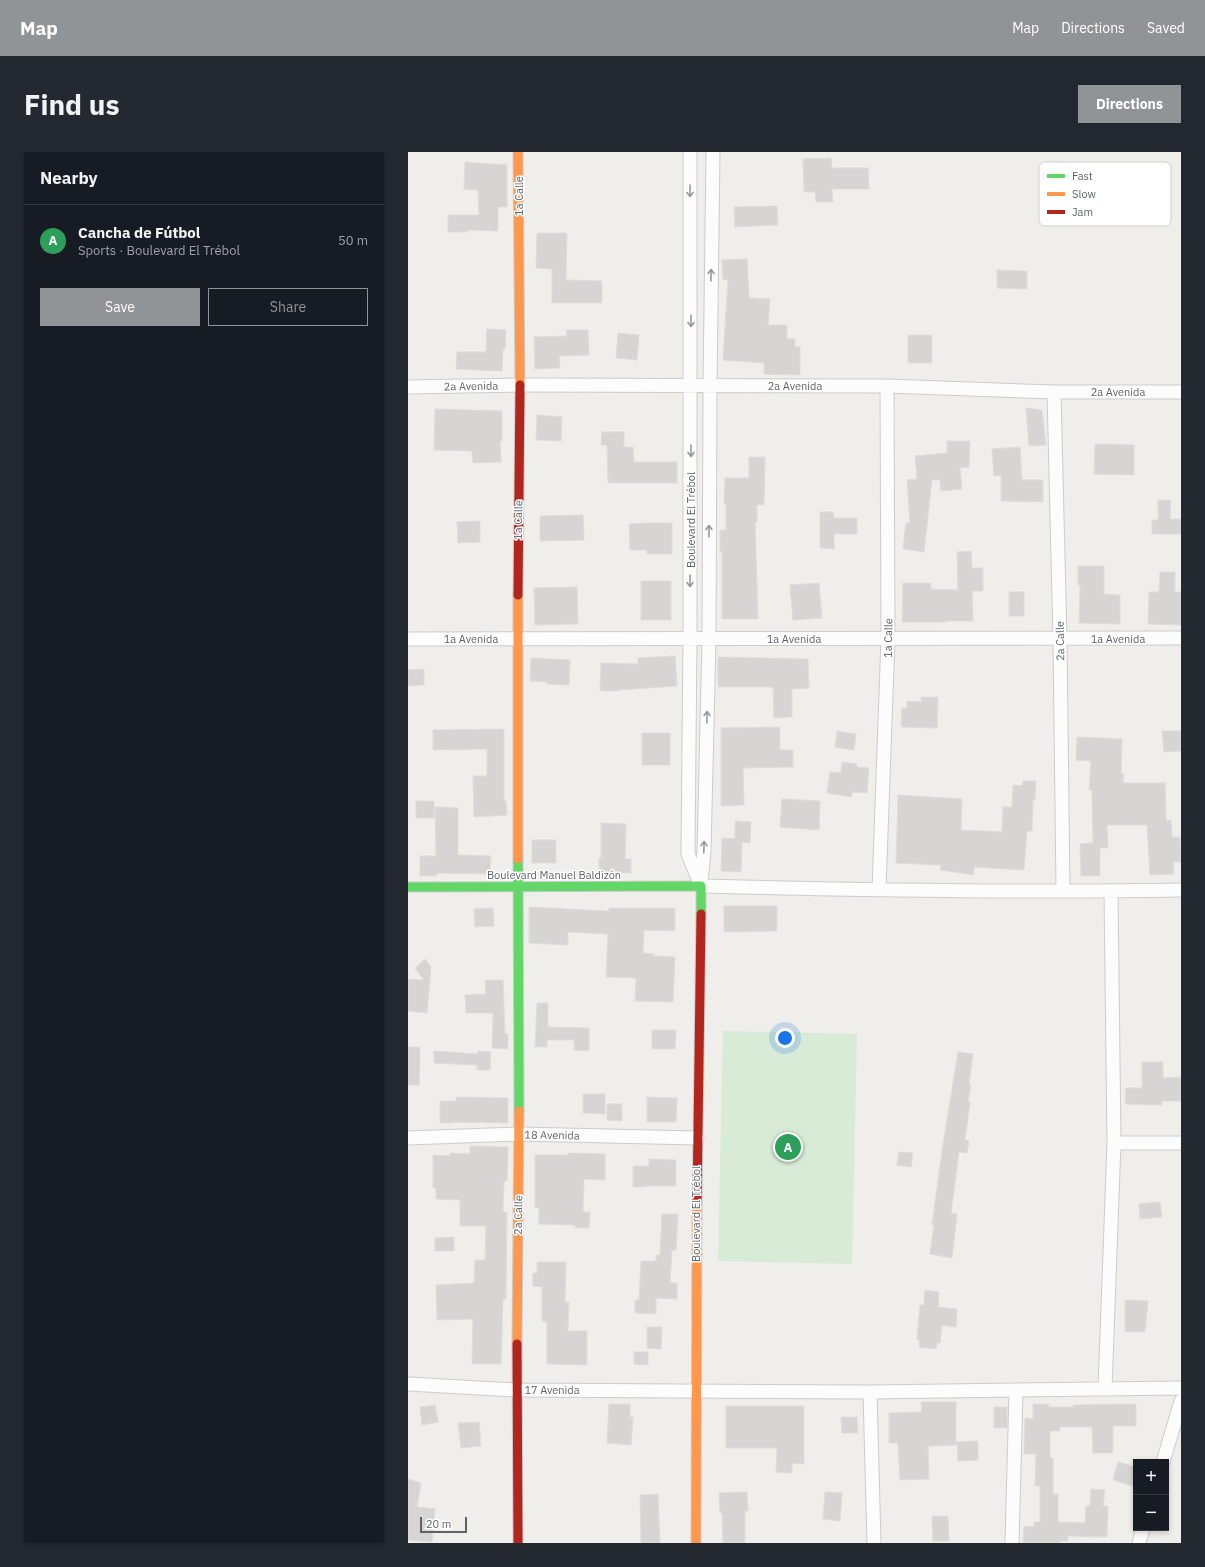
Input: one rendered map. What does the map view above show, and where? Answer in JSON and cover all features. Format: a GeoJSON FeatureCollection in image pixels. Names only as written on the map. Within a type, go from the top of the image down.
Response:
{"type":"FeatureCollection","features":[{"type":"Feature","properties":{"kind":"street","name":"1a Calle"},"geometry":{"type":"LineString","coordinates":[[518,152],[520,385],[517,640],[519,887]]}},
{"type":"Feature","properties":{"kind":"street","name":"Boulevard El Trébol"},"geometry":{"type":"LineString","coordinates":[[690,152],[691,386],[688,854],[701,886]]}},
{"type":"Feature","properties":{"kind":"street","name":"Boulevard El Trébol"},"geometry":{"type":"LineString","coordinates":[[696,1543],[697,1138],[701,886],[704,852],[709,639],[713,152]]}},
{"type":"Feature","properties":{"kind":"street","name":"2a Avenida"},"geometry":{"type":"LineString","coordinates":[[408,387],[520,385],[887,386],[1054,392],[1181,392]]}},
{"type":"Feature","properties":{"kind":"street","name":"1a Calle"},"geometry":{"type":"LineString","coordinates":[[879,890],[888,638],[887,386]]}},
{"type":"Feature","properties":{"kind":"street","name":"2a Calle"},"geometry":{"type":"LineString","coordinates":[[1054,392],[1060,639],[1063,890]]}},
{"type":"Feature","properties":{"kind":"street","name":"1a Avenida"},"geometry":{"type":"LineString","coordinates":[[408,639],[1181,638]]}},
{"type":"Feature","properties":{"kind":"street"},"geometry":{"type":"LineString","coordinates":[[701,886],[879,890],[1181,890]]}},
{"type":"Feature","properties":{"kind":"street","name":"Boulevard Manuel Baldizón"},"geometry":{"type":"LineString","coordinates":[[408,887],[701,886]]}},
{"type":"Feature","properties":{"kind":"street","name":"2a Calle"},"geometry":{"type":"LineString","coordinates":[[518,1543],[516,1390],[519,1134],[519,887]]}},
{"type":"Feature","properties":{"kind":"street"},"geometry":{"type":"LineString","coordinates":[[1105,1389],[1114,1143],[1111,891]]}},
{"type":"Feature","properties":{"kind":"street","name":"18 Avenida"},"geometry":{"type":"LineString","coordinates":[[408,1138],[519,1134],[697,1138]]}},
{"type":"Feature","properties":{"kind":"street"},"geometry":{"type":"LineString","coordinates":[[1114,1143],[1181,1143]]}},
{"type":"Feature","properties":{"kind":"street","name":"17 Avenida"},"geometry":{"type":"LineString","coordinates":[[408,1384],[516,1390],[870,1392],[1181,1388]]}},
{"type":"Feature","properties":{"kind":"street"},"geometry":{"type":"LineString","coordinates":[[1012,1543],[1016,1391]]}},
{"type":"Feature","properties":{"kind":"street"},"geometry":{"type":"LineString","coordinates":[[870,1392],[874,1543]]}},
{"type":"Feature","properties":{"kind":"street"},"geometry":{"type":"LineString","coordinates":[[1164,1459],[1181,1401]]}},
{"type":"Feature","properties":{"kind":"street"},"geometry":{"type":"LineString","coordinates":[[1139,1543],[1142,1531]]}},
{"type":"Feature","properties":{"kind":"green space"},"geometry":{"type":"Polygon","coordinates":[[[723,1031],[857,1034],[852,1264],[718,1261],[723,1031]]]}},
{"type":"Feature","properties":{"kind":"building"},"geometry":{"type":"Polygon","coordinates":[[[831,158],[832,168],[868,168],[869,189],[832,189],[833,202],[816,202],[815,192],[804,192],[803,159],[831,158]]]}},
{"type":"Feature","properties":{"kind":"building"},"geometry":{"type":"Polygon","coordinates":[[[465,162],[507,165],[507,207],[498,207],[498,231],[467,230],[467,232],[448,232],[448,215],[479,215],[478,190],[464,189],[465,162]]]}},
{"type":"Feature","properties":{"kind":"building"},"geometry":{"type":"Polygon","coordinates":[[[777,206],[778,225],[735,227],[734,207],[777,206]]]}},
{"type":"Feature","properties":{"kind":"building"},"geometry":{"type":"Polygon","coordinates":[[[537,233],[567,233],[566,280],[602,281],[602,303],[552,303],[552,269],[536,268],[537,233]]]}},
{"type":"Feature","properties":{"kind":"building"},"geometry":{"type":"Polygon","coordinates":[[[747,259],[749,298],[770,299],[768,325],[787,325],[787,339],[795,339],[795,347],[800,347],[800,375],[764,374],[764,363],[723,360],[728,279],[723,280],[722,260],[747,259]]]}},
{"type":"Feature","properties":{"kind":"building"},"geometry":{"type":"Polygon","coordinates":[[[997,270],[1027,271],[1027,289],[997,288],[997,270]]]}},
{"type":"Feature","properties":{"kind":"building"},"geometry":{"type":"Polygon","coordinates":[[[487,329],[506,330],[505,349],[503,348],[502,371],[456,369],[457,352],[486,352],[487,329]]]}},
{"type":"Feature","properties":{"kind":"building"},"geometry":{"type":"Polygon","coordinates":[[[566,330],[588,330],[589,355],[559,356],[560,368],[535,369],[534,337],[567,336],[566,330]]]}},
{"type":"Feature","properties":{"kind":"building"},"geometry":{"type":"Polygon","coordinates":[[[618,333],[639,335],[637,360],[616,358],[618,333]]]}},
{"type":"Feature","properties":{"kind":"building"},"geometry":{"type":"Polygon","coordinates":[[[908,335],[932,335],[932,363],[908,363],[908,335]]]}},
{"type":"Feature","properties":{"kind":"building"},"geometry":{"type":"Polygon","coordinates":[[[1026,408],[1042,410],[1046,445],[1029,446],[1026,408]]]}},
{"type":"Feature","properties":{"kind":"building"},"geometry":{"type":"Polygon","coordinates":[[[435,409],[502,411],[502,441],[500,441],[501,462],[473,463],[472,451],[434,450],[435,409]]]}},
{"type":"Feature","properties":{"kind":"building"},"geometry":{"type":"Polygon","coordinates":[[[537,415],[562,417],[561,441],[536,440],[537,415]]]}},
{"type":"Feature","properties":{"kind":"building"},"geometry":{"type":"Polygon","coordinates":[[[602,432],[624,432],[624,447],[633,447],[634,462],[677,462],[677,483],[608,483],[607,445],[601,445],[602,432]]]}},
{"type":"Feature","properties":{"kind":"building"},"geometry":{"type":"Polygon","coordinates":[[[947,441],[970,441],[969,468],[960,467],[962,489],[941,491],[940,480],[932,480],[924,552],[903,549],[906,523],[910,523],[907,480],[917,479],[915,456],[947,453],[947,441]]]}},
{"type":"Feature","properties":{"kind":"building"},"geometry":{"type":"Polygon","coordinates":[[[1095,444],[1134,445],[1134,475],[1094,474],[1095,444]]]}},
{"type":"Feature","properties":{"kind":"building"},"geometry":{"type":"Polygon","coordinates":[[[1020,447],[1022,480],[1043,480],[1043,502],[1001,501],[1001,475],[994,476],[992,449],[1020,447]]]}},
{"type":"Feature","properties":{"kind":"building"},"geometry":{"type":"Polygon","coordinates":[[[749,457],[765,457],[764,505],[757,505],[757,522],[755,522],[758,619],[722,619],[722,552],[720,552],[720,530],[726,530],[726,504],[724,504],[725,478],[749,478],[749,457]]]}},
{"type":"Feature","properties":{"kind":"building"},"geometry":{"type":"Polygon","coordinates":[[[1158,500],[1171,500],[1170,519],[1181,519],[1181,534],[1152,534],[1152,520],[1158,520],[1158,500]]]}},
{"type":"Feature","properties":{"kind":"building"},"geometry":{"type":"Polygon","coordinates":[[[820,512],[833,512],[834,518],[857,518],[857,534],[834,534],[834,549],[820,548],[820,512]]]}},
{"type":"Feature","properties":{"kind":"building"},"geometry":{"type":"Polygon","coordinates":[[[583,515],[584,540],[540,541],[540,516],[583,515]]]}},
{"type":"Feature","properties":{"kind":"building"},"geometry":{"type":"Polygon","coordinates":[[[480,521],[480,542],[458,543],[457,522],[480,521]]]}},
{"type":"Feature","properties":{"kind":"building"},"geometry":{"type":"Polygon","coordinates":[[[672,523],[672,554],[647,554],[647,550],[630,550],[629,524],[672,523]]]}},
{"type":"Feature","properties":{"kind":"building"},"geometry":{"type":"Polygon","coordinates":[[[971,551],[972,568],[983,568],[983,591],[972,591],[973,621],[902,622],[903,583],[931,583],[931,589],[958,590],[957,552],[971,551]]]}},
{"type":"Feature","properties":{"kind":"building"},"geometry":{"type":"Polygon","coordinates":[[[1078,566],[1104,566],[1104,594],[1120,595],[1120,624],[1079,623],[1080,585],[1078,585],[1078,566]]]}},
{"type":"Feature","properties":{"kind":"building"},"geometry":{"type":"Polygon","coordinates":[[[1160,572],[1175,572],[1175,592],[1181,592],[1181,625],[1148,624],[1149,592],[1159,592],[1160,572]]]}},
{"type":"Feature","properties":{"kind":"building"},"geometry":{"type":"Polygon","coordinates":[[[641,581],[671,581],[671,620],[641,620],[641,581]]]}},
{"type":"Feature","properties":{"kind":"building"},"geometry":{"type":"Polygon","coordinates":[[[819,583],[822,618],[793,620],[790,585],[819,583]]]}},
{"type":"Feature","properties":{"kind":"building"},"geometry":{"type":"Polygon","coordinates":[[[577,587],[578,624],[535,625],[534,588],[577,587]]]}},
{"type":"Feature","properties":{"kind":"building"},"geometry":{"type":"Polygon","coordinates":[[[1009,592],[1024,592],[1024,616],[1009,616],[1009,592]]]}},
{"type":"Feature","properties":{"kind":"building"},"geometry":{"type":"Polygon","coordinates":[[[675,656],[677,686],[619,691],[600,691],[601,663],[638,664],[638,658],[675,656]]]}},
{"type":"Feature","properties":{"kind":"building"},"geometry":{"type":"Polygon","coordinates":[[[718,657],[808,659],[809,688],[792,689],[792,717],[774,718],[773,687],[718,687],[718,657]]]}},
{"type":"Feature","properties":{"kind":"building"},"geometry":{"type":"Polygon","coordinates":[[[531,658],[570,660],[569,685],[547,684],[547,682],[530,681],[531,658]]]}},
{"type":"Feature","properties":{"kind":"building"},"geometry":{"type":"Polygon","coordinates":[[[424,669],[424,685],[408,686],[408,670],[424,669]]]}},
{"type":"Feature","properties":{"kind":"building"},"geometry":{"type":"Polygon","coordinates":[[[921,697],[938,697],[937,728],[901,727],[902,708],[907,708],[907,701],[921,702],[921,697]]]}},
{"type":"Feature","properties":{"kind":"building"},"geometry":{"type":"Polygon","coordinates":[[[780,727],[780,750],[793,750],[793,767],[743,768],[744,805],[721,806],[721,728],[780,727]]]}},
{"type":"Feature","properties":{"kind":"building"},"geometry":{"type":"Polygon","coordinates":[[[504,729],[504,801],[506,801],[507,815],[474,817],[473,776],[487,776],[487,749],[433,750],[433,730],[504,729]]]}},
{"type":"Feature","properties":{"kind":"building"},"geometry":{"type":"Polygon","coordinates":[[[837,731],[856,734],[854,750],[835,747],[837,731]]]}},
{"type":"Feature","properties":{"kind":"building"},"geometry":{"type":"Polygon","coordinates":[[[1162,731],[1181,731],[1181,751],[1164,752],[1162,731]]]}},
{"type":"Feature","properties":{"kind":"building"},"geometry":{"type":"Polygon","coordinates":[[[642,733],[670,733],[670,765],[642,765],[642,733]]]}},
{"type":"Feature","properties":{"kind":"building"},"geometry":{"type":"Polygon","coordinates":[[[1077,737],[1122,739],[1121,774],[1124,774],[1123,783],[1165,783],[1166,821],[1171,820],[1172,837],[1180,837],[1181,862],[1173,862],[1174,874],[1150,875],[1147,825],[1107,825],[1108,848],[1100,848],[1100,876],[1081,876],[1080,844],[1093,843],[1092,790],[1089,790],[1091,761],[1076,760],[1077,737]]]}},
{"type":"Feature","properties":{"kind":"building"},"geometry":{"type":"Polygon","coordinates":[[[842,762],[857,764],[857,767],[869,768],[867,793],[852,792],[852,797],[827,793],[830,772],[841,773],[842,762]]]}},
{"type":"Feature","properties":{"kind":"building"},"geometry":{"type":"Polygon","coordinates":[[[1023,781],[1036,781],[1035,800],[1033,800],[1032,831],[1027,831],[1024,870],[974,867],[974,875],[940,870],[941,865],[896,863],[898,795],[962,799],[961,830],[1002,832],[1003,807],[1012,807],[1013,785],[1022,786],[1023,781]]]}},
{"type":"Feature","properties":{"kind":"building"},"geometry":{"type":"Polygon","coordinates":[[[782,799],[820,801],[819,830],[780,827],[782,799]]]}},
{"type":"Feature","properties":{"kind":"building"},"geometry":{"type":"Polygon","coordinates":[[[416,801],[434,801],[434,818],[416,818],[416,801]]]}},
{"type":"Feature","properties":{"kind":"building"},"geometry":{"type":"Polygon","coordinates":[[[435,807],[458,808],[458,855],[491,856],[490,874],[437,873],[437,876],[420,876],[420,856],[436,856],[435,807]]]}},
{"type":"Feature","properties":{"kind":"building"},"geometry":{"type":"Polygon","coordinates":[[[735,821],[751,822],[750,843],[742,842],[741,872],[721,871],[722,838],[735,839],[735,821]]]}},
{"type":"Feature","properties":{"kind":"building"},"geometry":{"type":"Polygon","coordinates":[[[601,823],[626,824],[625,859],[631,859],[631,873],[599,872],[599,858],[601,858],[601,823]]]}},
{"type":"Feature","properties":{"kind":"building"},"geometry":{"type":"Polygon","coordinates":[[[532,840],[556,840],[556,863],[532,863],[532,840]]]}},
{"type":"Feature","properties":{"kind":"building"},"geometry":{"type":"Polygon","coordinates":[[[724,906],[777,906],[777,931],[724,932],[724,906]]]}},
{"type":"Feature","properties":{"kind":"building"},"geometry":{"type":"Polygon","coordinates":[[[529,907],[609,911],[609,908],[675,908],[675,931],[644,930],[643,953],[654,954],[654,956],[675,957],[673,1002],[635,1001],[636,978],[606,977],[608,934],[568,932],[568,945],[529,943],[529,907]]]}},
{"type":"Feature","properties":{"kind":"building"},"geometry":{"type":"Polygon","coordinates":[[[493,908],[494,926],[475,927],[474,909],[493,908]]]}},
{"type":"Feature","properties":{"kind":"building"},"geometry":{"type":"Polygon","coordinates":[[[425,959],[431,967],[427,1013],[408,1011],[408,979],[424,980],[415,968],[425,959]]]}},
{"type":"Feature","properties":{"kind":"building"},"geometry":{"type":"Polygon","coordinates":[[[485,980],[503,980],[505,1034],[508,1034],[508,1049],[492,1048],[493,1013],[466,1013],[465,995],[486,994],[485,980]]]}},
{"type":"Feature","properties":{"kind":"building"},"geometry":{"type":"Polygon","coordinates":[[[537,1003],[548,1003],[548,1027],[589,1028],[589,1051],[574,1050],[574,1040],[547,1040],[547,1047],[535,1047],[537,1003]]]}},
{"type":"Feature","properties":{"kind":"building"},"geometry":{"type":"Polygon","coordinates":[[[652,1030],[676,1030],[675,1049],[652,1049],[652,1030]]]}},
{"type":"Feature","properties":{"kind":"building"},"geometry":{"type":"Polygon","coordinates":[[[408,1047],[420,1047],[419,1085],[408,1085],[408,1047]]]}},
{"type":"Feature","properties":{"kind":"building"},"geometry":{"type":"Polygon","coordinates":[[[434,1051],[477,1054],[478,1051],[491,1052],[490,1070],[477,1070],[477,1065],[434,1063],[434,1051]]]}},
{"type":"Feature","properties":{"kind":"building"},"geometry":{"type":"Polygon","coordinates":[[[958,1052],[973,1054],[969,1085],[971,1085],[968,1102],[970,1102],[965,1140],[969,1141],[967,1153],[959,1152],[951,1213],[957,1214],[952,1258],[930,1254],[934,1225],[932,1225],[942,1151],[958,1052]]]}},
{"type":"Feature","properties":{"kind":"building"},"geometry":{"type":"Polygon","coordinates":[[[1142,1062],[1163,1062],[1163,1078],[1181,1077],[1181,1101],[1162,1101],[1162,1105],[1125,1104],[1126,1088],[1142,1088],[1142,1062]]]}},
{"type":"Feature","properties":{"kind":"building"},"geometry":{"type":"Polygon","coordinates":[[[583,1094],[605,1094],[605,1114],[583,1113],[583,1094]]]}},
{"type":"Feature","properties":{"kind":"building"},"geometry":{"type":"Polygon","coordinates":[[[456,1097],[508,1098],[508,1123],[440,1123],[440,1101],[456,1101],[456,1097]]]}},
{"type":"Feature","properties":{"kind":"building"},"geometry":{"type":"Polygon","coordinates":[[[647,1097],[677,1098],[676,1122],[647,1122],[647,1097]]]}},
{"type":"Feature","properties":{"kind":"building"},"geometry":{"type":"Polygon","coordinates":[[[607,1104],[622,1104],[622,1121],[607,1120],[607,1104]]]}},
{"type":"Feature","properties":{"kind":"building"},"geometry":{"type":"Polygon","coordinates":[[[470,1146],[508,1147],[507,1181],[504,1181],[503,1212],[507,1212],[506,1299],[503,1299],[501,1364],[472,1364],[473,1319],[437,1320],[436,1285],[474,1283],[475,1260],[485,1260],[486,1226],[460,1226],[460,1200],[436,1199],[436,1188],[433,1188],[433,1155],[450,1156],[450,1153],[470,1154],[470,1146]]]}},
{"type":"Feature","properties":{"kind":"building"},"geometry":{"type":"Polygon","coordinates":[[[899,1152],[913,1153],[911,1167],[897,1165],[899,1152]]]}},
{"type":"Feature","properties":{"kind":"building"},"geometry":{"type":"Polygon","coordinates":[[[568,1153],[605,1154],[605,1180],[584,1179],[583,1212],[590,1212],[589,1228],[575,1228],[575,1225],[539,1224],[539,1208],[535,1208],[535,1155],[568,1155],[568,1153]]]}},
{"type":"Feature","properties":{"kind":"building"},"geometry":{"type":"Polygon","coordinates":[[[649,1159],[676,1160],[676,1186],[633,1187],[633,1166],[649,1166],[649,1159]]]}},
{"type":"Feature","properties":{"kind":"building"},"geometry":{"type":"Polygon","coordinates":[[[1160,1202],[1162,1217],[1140,1219],[1139,1204],[1160,1202]]]}},
{"type":"Feature","properties":{"kind":"building"},"geometry":{"type":"Polygon","coordinates":[[[662,1214],[678,1214],[676,1250],[672,1250],[670,1283],[677,1283],[677,1299],[656,1298],[656,1314],[635,1313],[635,1300],[639,1300],[641,1261],[656,1261],[656,1255],[660,1255],[662,1214]]]}},
{"type":"Feature","properties":{"kind":"building"},"geometry":{"type":"Polygon","coordinates":[[[454,1237],[454,1251],[435,1251],[435,1238],[454,1237]]]}},
{"type":"Feature","properties":{"kind":"building"},"geometry":{"type":"Polygon","coordinates":[[[537,1262],[566,1262],[565,1302],[569,1302],[568,1331],[587,1331],[587,1365],[547,1364],[547,1322],[542,1321],[542,1287],[533,1286],[533,1273],[537,1273],[537,1262]]]}},
{"type":"Feature","properties":{"kind":"building"},"geometry":{"type":"Polygon","coordinates":[[[925,1290],[939,1292],[938,1307],[957,1309],[956,1327],[942,1325],[940,1343],[937,1343],[936,1349],[919,1347],[920,1341],[917,1340],[920,1305],[924,1305],[925,1290]]]}},
{"type":"Feature","properties":{"kind":"building"},"geometry":{"type":"Polygon","coordinates":[[[1125,1300],[1148,1301],[1145,1332],[1125,1332],[1125,1300]]]}},
{"type":"Feature","properties":{"kind":"building"},"geometry":{"type":"Polygon","coordinates":[[[647,1327],[662,1327],[661,1349],[647,1348],[647,1327]]]}},
{"type":"Feature","properties":{"kind":"building"},"geometry":{"type":"Polygon","coordinates":[[[634,1352],[648,1352],[648,1365],[634,1364],[634,1352]]]}},
{"type":"Feature","properties":{"kind":"building"},"geometry":{"type":"Polygon","coordinates":[[[921,1402],[956,1402],[956,1445],[928,1446],[929,1479],[900,1480],[898,1443],[889,1443],[889,1413],[922,1412],[921,1402]]]}},
{"type":"Feature","properties":{"kind":"building"},"geometry":{"type":"Polygon","coordinates":[[[609,1404],[630,1404],[630,1417],[633,1417],[631,1445],[607,1443],[609,1404]]]}},
{"type":"Feature","properties":{"kind":"building"},"geometry":{"type":"Polygon","coordinates":[[[1033,1404],[1049,1404],[1049,1407],[1073,1407],[1073,1405],[1136,1404],[1136,1426],[1113,1426],[1113,1453],[1093,1453],[1092,1427],[1060,1427],[1059,1431],[1050,1431],[1050,1458],[1053,1458],[1053,1494],[1058,1494],[1058,1522],[1085,1523],[1086,1506],[1090,1506],[1091,1489],[1105,1490],[1103,1506],[1108,1506],[1107,1537],[1068,1536],[1068,1541],[1060,1541],[1060,1543],[1023,1543],[1024,1526],[1034,1527],[1034,1522],[1040,1522],[1040,1486],[1035,1486],[1036,1454],[1024,1454],[1025,1418],[1033,1419],[1033,1404]]]}},
{"type":"Feature","properties":{"kind":"building"},"geometry":{"type":"Polygon","coordinates":[[[435,1405],[438,1422],[422,1425],[420,1407],[435,1405]]]}},
{"type":"Feature","properties":{"kind":"building"},"geometry":{"type":"Polygon","coordinates":[[[726,1406],[804,1406],[804,1464],[792,1463],[792,1473],[776,1472],[777,1448],[726,1448],[726,1406]]]}},
{"type":"Feature","properties":{"kind":"building"},"geometry":{"type":"Polygon","coordinates":[[[994,1407],[1007,1407],[1007,1428],[994,1428],[994,1407]]]}},
{"type":"Feature","properties":{"kind":"building"},"geometry":{"type":"Polygon","coordinates":[[[841,1417],[857,1417],[858,1433],[842,1433],[841,1417]]]}},
{"type":"Feature","properties":{"kind":"building"},"geometry":{"type":"Polygon","coordinates":[[[479,1422],[481,1446],[461,1448],[458,1423],[479,1422]]]}},
{"type":"Feature","properties":{"kind":"building"},"geometry":{"type":"Polygon","coordinates":[[[978,1441],[978,1460],[958,1461],[957,1442],[978,1441]]]}},
{"type":"Feature","properties":{"kind":"building"},"geometry":{"type":"Polygon","coordinates":[[[1118,1462],[1133,1466],[1133,1486],[1113,1480],[1118,1462]]]}},
{"type":"Feature","properties":{"kind":"building"},"geometry":{"type":"Polygon","coordinates":[[[408,1479],[421,1483],[417,1507],[435,1509],[432,1542],[408,1540],[408,1479]]]}},
{"type":"Feature","properties":{"kind":"building"},"geometry":{"type":"Polygon","coordinates":[[[747,1492],[748,1511],[745,1511],[745,1543],[723,1543],[722,1512],[720,1513],[719,1493],[747,1492]]]}},
{"type":"Feature","properties":{"kind":"building"},"geometry":{"type":"Polygon","coordinates":[[[825,1492],[842,1493],[840,1521],[823,1519],[825,1492]]]}},
{"type":"Feature","properties":{"kind":"building"},"geometry":{"type":"Polygon","coordinates":[[[658,1494],[660,1543],[641,1543],[640,1495],[658,1494]]]}},
{"type":"Feature","properties":{"kind":"building"},"geometry":{"type":"Polygon","coordinates":[[[932,1516],[948,1516],[949,1541],[933,1541],[932,1516]]]}},
{"type":"Feature","properties":{"kind":"traffic: fast"},"geometry":{"type":"LineString","coordinates":[[518,859],[519,1111]]}},
{"type":"Feature","properties":{"kind":"traffic: fast"},"geometry":{"type":"LineString","coordinates":[[408,887],[701,886],[701,914]]}},
{"type":"Feature","properties":{"kind":"traffic: slow"},"geometry":{"type":"LineString","coordinates":[[518,152],[520,385]]}},
{"type":"Feature","properties":{"kind":"traffic: slow"},"geometry":{"type":"LineString","coordinates":[[518,595],[518,859]]}},
{"type":"Feature","properties":{"kind":"traffic: slow"},"geometry":{"type":"LineString","coordinates":[[517,1344],[519,1111]]}},
{"type":"Feature","properties":{"kind":"traffic: slow"},"geometry":{"type":"LineString","coordinates":[[696,1543],[697,1205]]}},
{"type":"Feature","properties":{"kind":"traffic: jam"},"geometry":{"type":"LineString","coordinates":[[518,595],[520,385]]}},
{"type":"Feature","properties":{"kind":"traffic: jam"},"geometry":{"type":"LineString","coordinates":[[697,1205],[701,914]]}},
{"type":"Feature","properties":{"kind":"traffic: jam"},"geometry":{"type":"LineString","coordinates":[[517,1344],[518,1543]]}},
{"type":"Feature","properties":{"kind":"place","name":"Cancha de Fútbol"},"geometry":{"type":"Point","coordinates":[788,1147]}}]}
